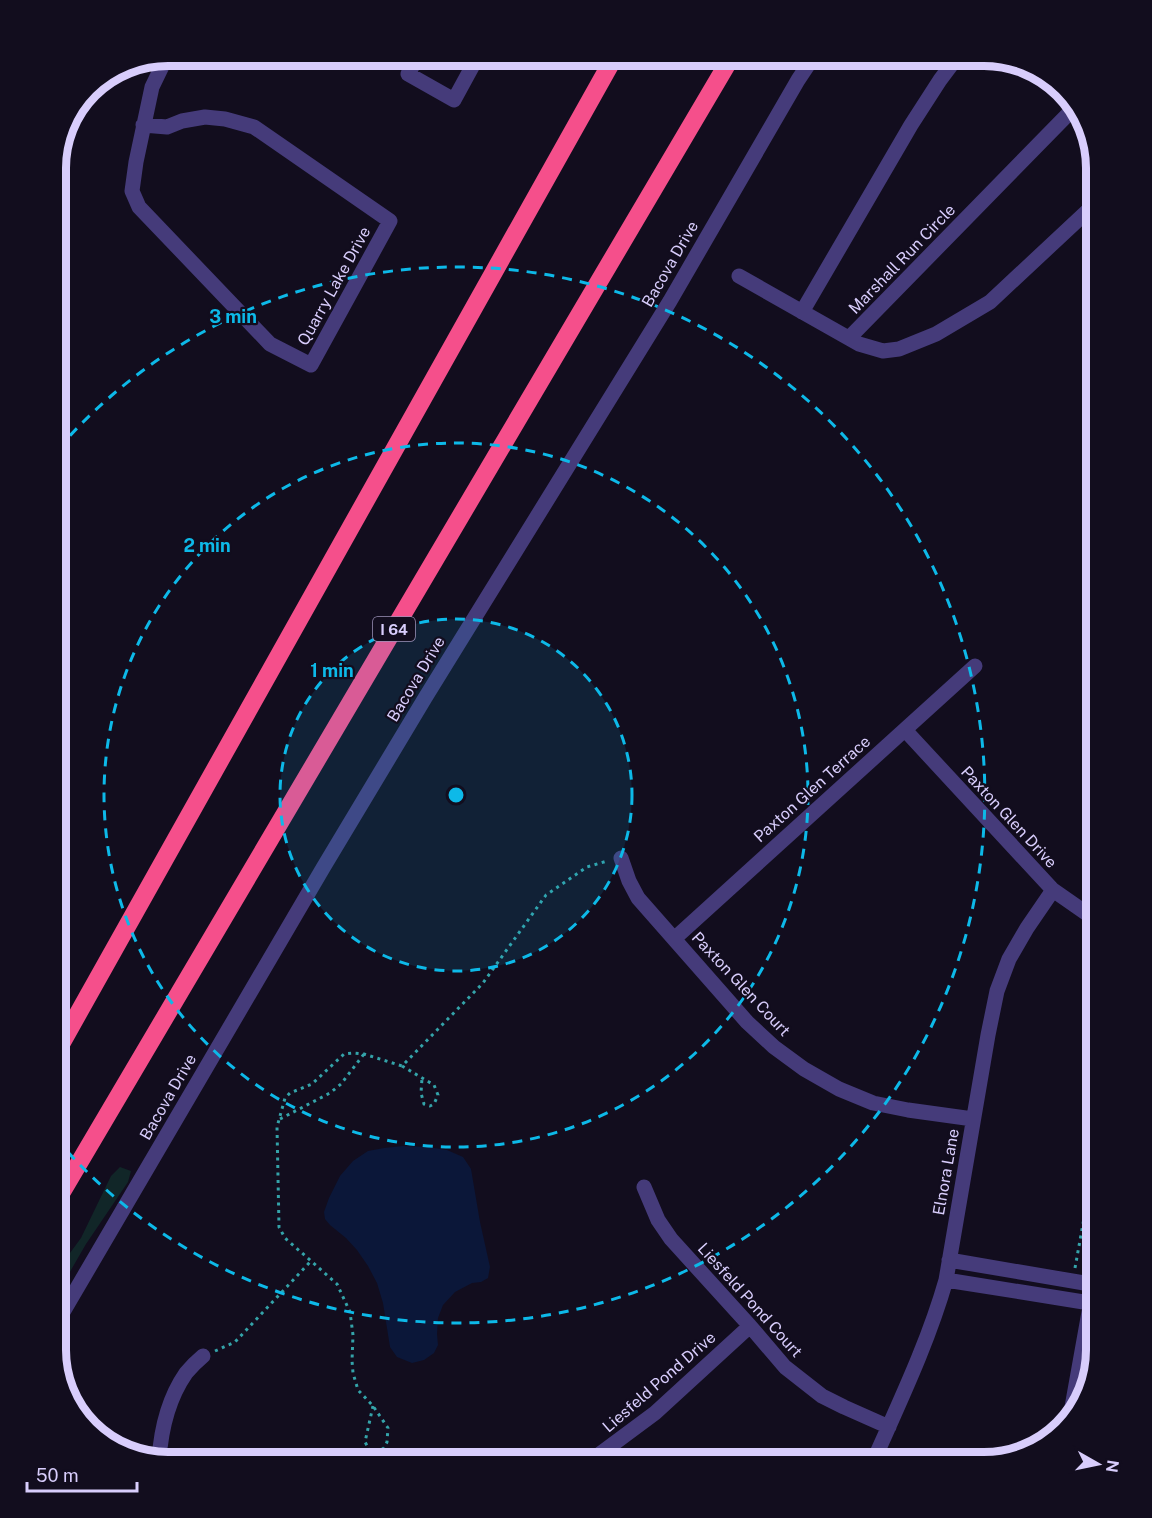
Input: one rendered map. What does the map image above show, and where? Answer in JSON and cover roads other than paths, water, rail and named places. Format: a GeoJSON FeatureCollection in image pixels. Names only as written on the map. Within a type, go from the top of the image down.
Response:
{"type":"FeatureCollection","features":[{"type":"Feature","properties":{"kind":"highway"},"geometry":{"type":"LineString","coordinates":[[66,1035],[609,66]]}},
{"type":"Feature","properties":{"kind":"highway","name":"I 64"},"geometry":{"type":"LineString","coordinates":[[66,1185],[726,66]]}},
{"type":"Feature","properties":{"kind":"street"},"geometry":{"type":"LineString","coordinates":[[412,66],[408,74],[454,100],[473,66]]}},
{"type":"Feature","properties":{"kind":"street","name":"Bacova Drive"},"geometry":{"type":"LineString","coordinates":[[66,1307],[335,848],[670,301],[807,66]]}},
{"type":"Feature","properties":{"kind":"street"},"geometry":{"type":"LineString","coordinates":[[802,312],[911,125],[950,66]]}},
{"type":"Feature","properties":{"kind":"street"},"geometry":{"type":"LineString","coordinates":[[143,125],[152,87],[162,67]]}},
{"type":"Feature","properties":{"kind":"street","name":"Marshall Run Circle"},"geometry":{"type":"LineString","coordinates":[[739,276],[849,338],[1070,112]]}},
{"type":"Feature","properties":{"kind":"street","name":"Quarry Lake Drive"},"geometry":{"type":"LineString","coordinates":[[205,117],[225,119],[254,127],[390,221],[311,365],[270,344],[139,207],[132,191],[143,125],[167,128],[182,121],[205,117]]}},
{"type":"Feature","properties":{"kind":"street"},"geometry":{"type":"LineString","coordinates":[[849,338],[869,348],[884,351],[899,350],[936,334],[990,302],[1086,212]]}},
{"type":"Feature","properties":{"kind":"street","name":"Paxton Glen Terrace"},"geometry":{"type":"LineString","coordinates":[[674,939],[975,666]]}},
{"type":"Feature","properties":{"kind":"street","name":"Paxton Glen Drive"},"geometry":{"type":"LineString","coordinates":[[905,730],[1053,890],[1086,913]]}},
{"type":"Feature","properties":{"kind":"street","name":"Paxton Glen Court"},"geometry":{"type":"LineString","coordinates":[[621,858],[628,881],[638,898],[747,1022],[804,1070],[839,1089],[873,1103],[973,1119]]}},
{"type":"Feature","properties":{"kind":"street","name":"Elnora Lane"},"geometry":{"type":"LineString","coordinates":[[878,1452],[927,1338],[946,1280],[997,991],[1009,959],[1053,890]]}},
{"type":"Feature","properties":{"kind":"street","name":"Liesfeld Pond Court"},"geometry":{"type":"LineString","coordinates":[[644,1187],[658,1220],[670,1239],[785,1366],[822,1396],[889,1427]]}},
{"type":"Feature","properties":{"kind":"street"},"geometry":{"type":"LineString","coordinates":[[949,1260],[1086,1280]]}},
{"type":"Feature","properties":{"kind":"street"},"geometry":{"type":"LineString","coordinates":[[946,1280],[1086,1303]]}},
{"type":"Feature","properties":{"kind":"street","name":"Liesfeld Pond Drive"},"geometry":{"type":"LineString","coordinates":[[602,1452],[655,1413],[750,1326]]}},
{"type":"Feature","properties":{"kind":"street"},"geometry":{"type":"LineString","coordinates":[[1075,1396],[1086,1342]]}},
{"type":"Feature","properties":{"kind":"street"},"geometry":{"type":"LineString","coordinates":[[160,1451],[163,1426],[176,1389],[187,1371],[203,1356]]}},
{"type":"Feature","properties":{"kind":"water"},"geometry":{"type":"Polygon","coordinates":[[[403,1146],[447,1150],[463,1157],[471,1169],[490,1267],[488,1278],[455,1292],[443,1305],[438,1318],[438,1345],[434,1353],[424,1360],[412,1363],[397,1357],[390,1347],[383,1303],[377,1283],[357,1250],[330,1225],[325,1219],[324,1212],[340,1176],[353,1161],[368,1151],[403,1146]]]}}]}
